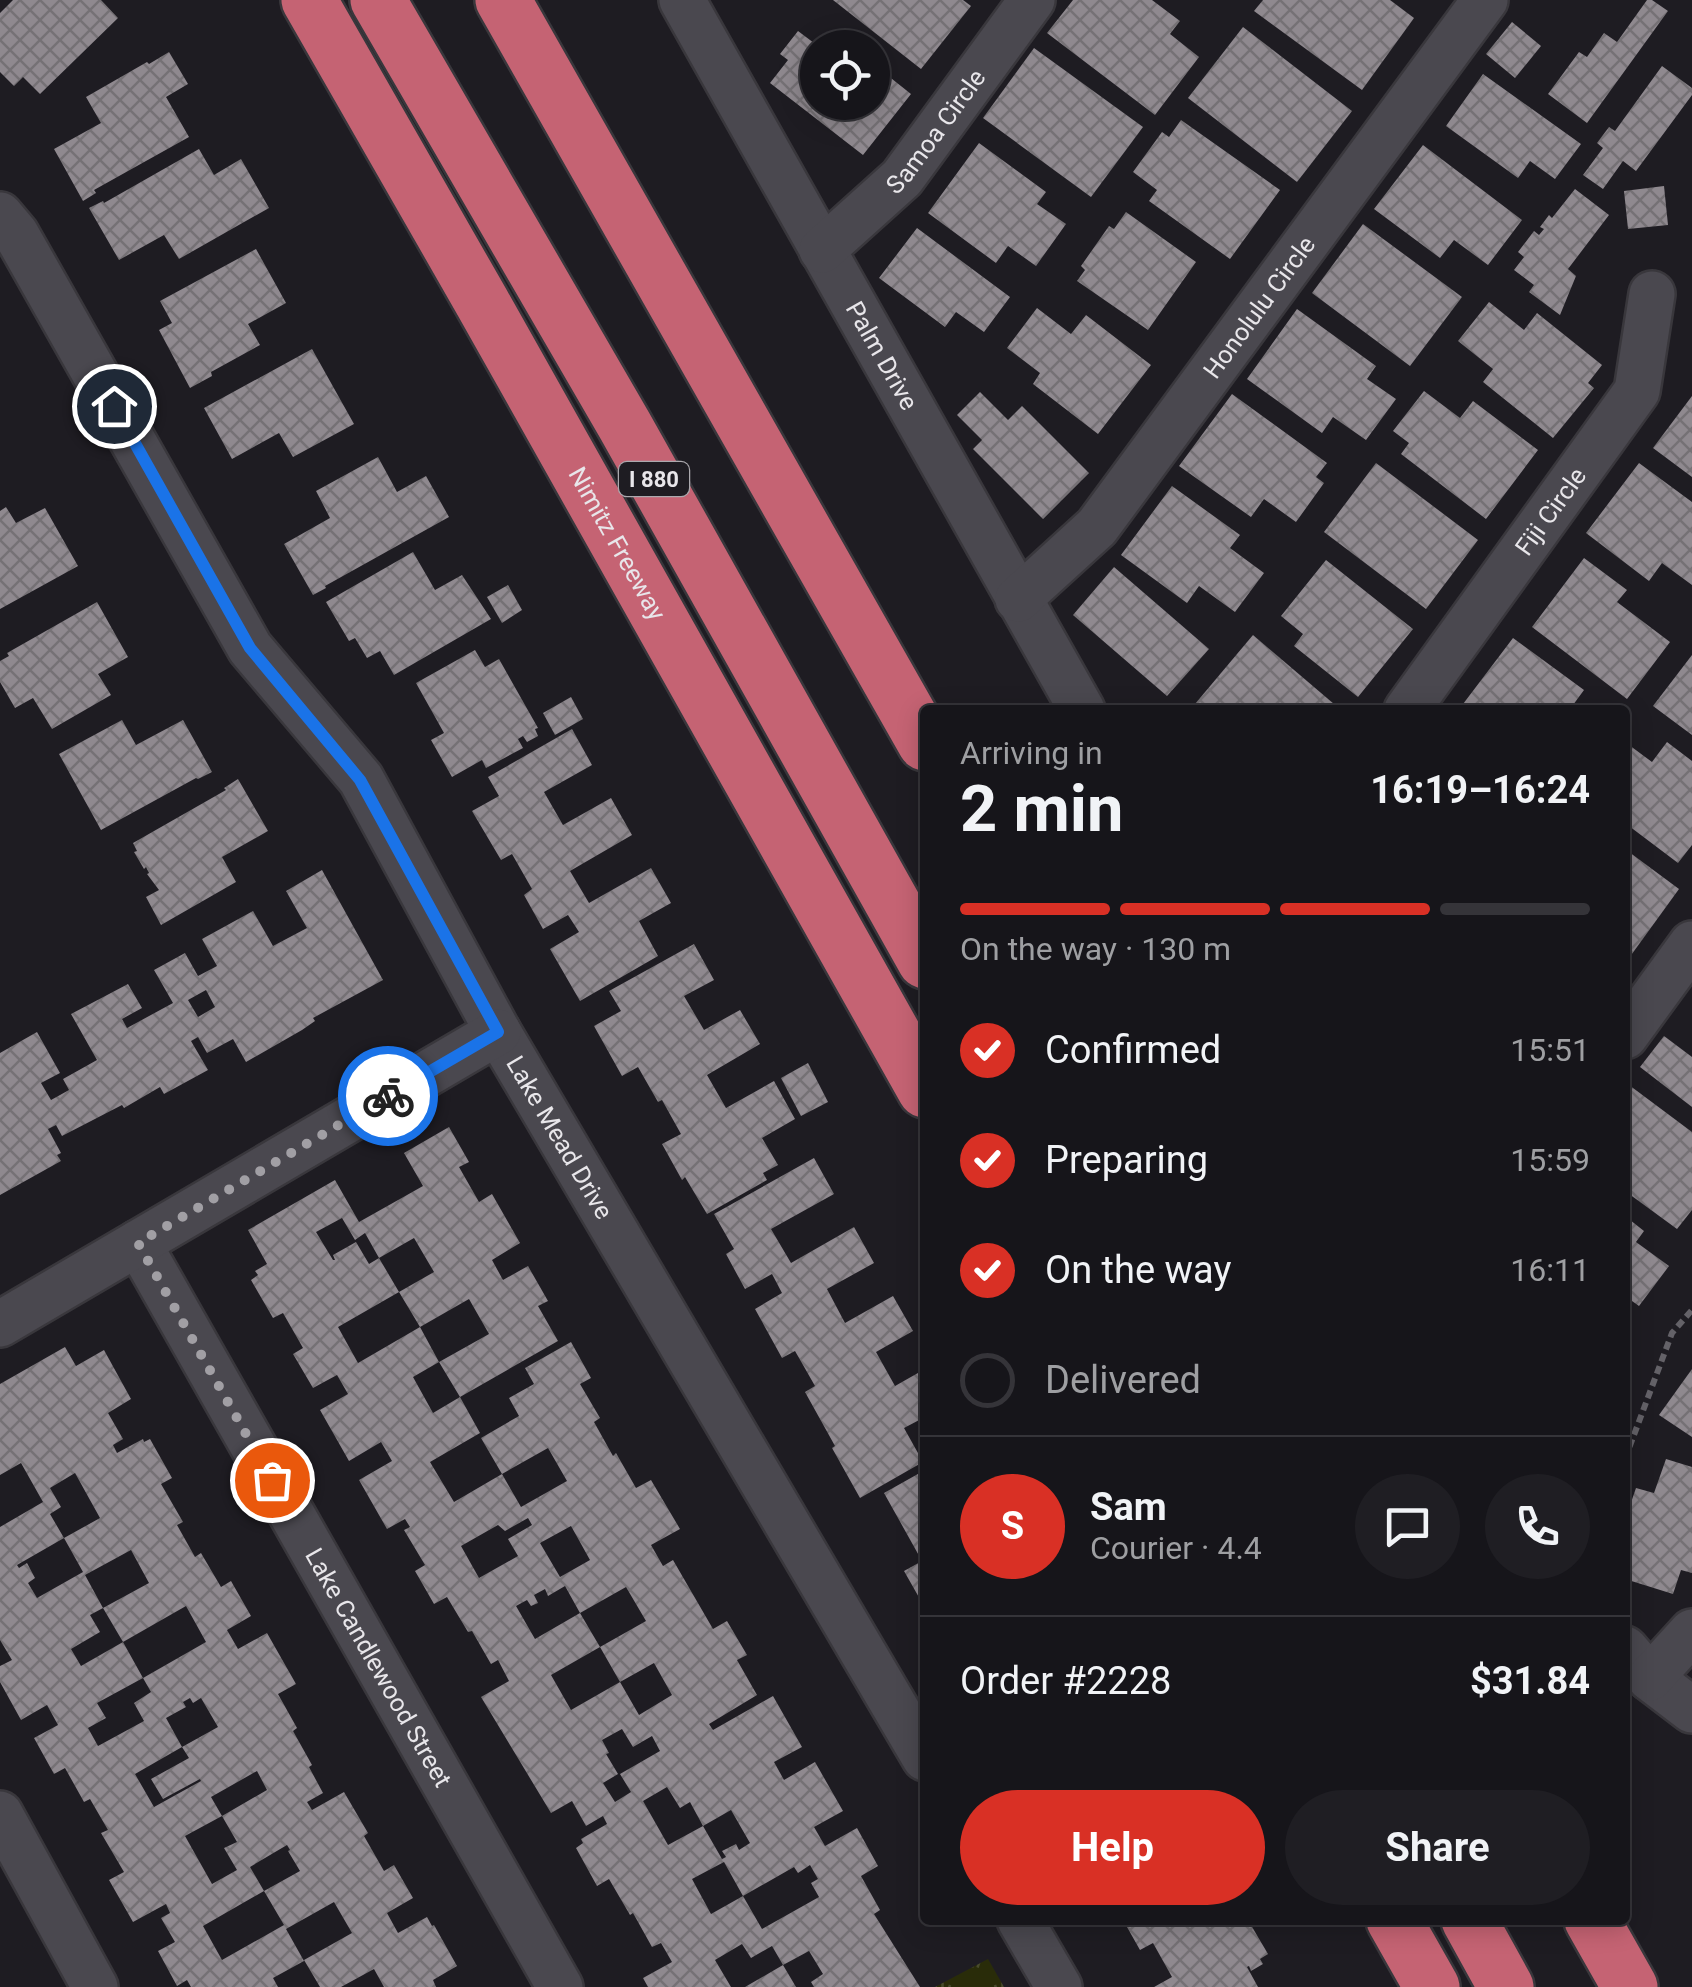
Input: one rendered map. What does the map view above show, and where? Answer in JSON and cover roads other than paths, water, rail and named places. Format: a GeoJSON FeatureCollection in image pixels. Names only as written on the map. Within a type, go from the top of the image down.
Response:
{"type":"FeatureCollection","features":[{"type":"Feature","properties":{"kind":"highway","name":"Nimitz Freeway"},"geometry":{"type":"LineString","coordinates":[[309,0],[920,1081]]}},
{"type":"Feature","properties":{"kind":"highway","name":"I 880"},"geometry":{"type":"LineString","coordinates":[[378,0],[625,426],[920,952]]}},
{"type":"Feature","properties":{"kind":"highway"},"geometry":{"type":"LineString","coordinates":[[503,0],[920,735]]}},
{"type":"Feature","properties":{"kind":"highway"},"geometry":{"type":"LineString","coordinates":[[1397,1925],[1432,1987]]}},
{"type":"Feature","properties":{"kind":"highway"},"geometry":{"type":"LineString","coordinates":[[1471,1925],[1506,1987]]}},
{"type":"Feature","properties":{"kind":"highway"},"geometry":{"type":"LineString","coordinates":[[1595,1925],[1630,1987]]}},
{"type":"Feature","properties":{"kind":"street","name":"Palm Drive"},"geometry":{"type":"LineString","coordinates":[[682,0],[1079,705]]}},
{"type":"Feature","properties":{"kind":"street","name":"Samoa Circle"},"geometry":{"type":"LineString","coordinates":[[822,250],[902,178],[1032,0]]}},
{"type":"Feature","properties":{"kind":"street","name":"Honolulu Circle"},"geometry":{"type":"LineString","coordinates":[[1018,599],[1096,527],[1485,0]]}},
{"type":"Feature","properties":{"kind":"street","name":"Lake Mead Drive"},"geometry":{"type":"LineString","coordinates":[[0,215],[16,234],[250,648],[360,780],[498,1032],[920,1749]]}},
{"type":"Feature","properties":{"kind":"street","name":"Fiji Circle"},"geometry":{"type":"LineString","coordinates":[[1411,705],[1637,391],[1652,294]]}},
{"type":"Feature","properties":{"kind":"street"},"geometry":{"type":"LineString","coordinates":[[1630,1029],[1692,944]]}},
{"type":"Feature","properties":{"kind":"street"},"geometry":{"type":"LineString","coordinates":[[0,1324],[498,1032]]}},
{"type":"Feature","properties":{"kind":"street","name":"Lake Candlewood Street"},"geometry":{"type":"LineString","coordinates":[[138,1243],[560,1987]]}},
{"type":"Feature","properties":{"kind":"street"},"geometry":{"type":"LineString","coordinates":[[1692,1632],[1638,1664],[1692,1710]]}},
{"type":"Feature","properties":{"kind":"street"},"geometry":{"type":"LineString","coordinates":[[0,1814],[95,1987]]}},
{"type":"Feature","properties":{"kind":"street"},"geometry":{"type":"LineString","coordinates":[[1023,1925],[1059,1987]]}}]}
